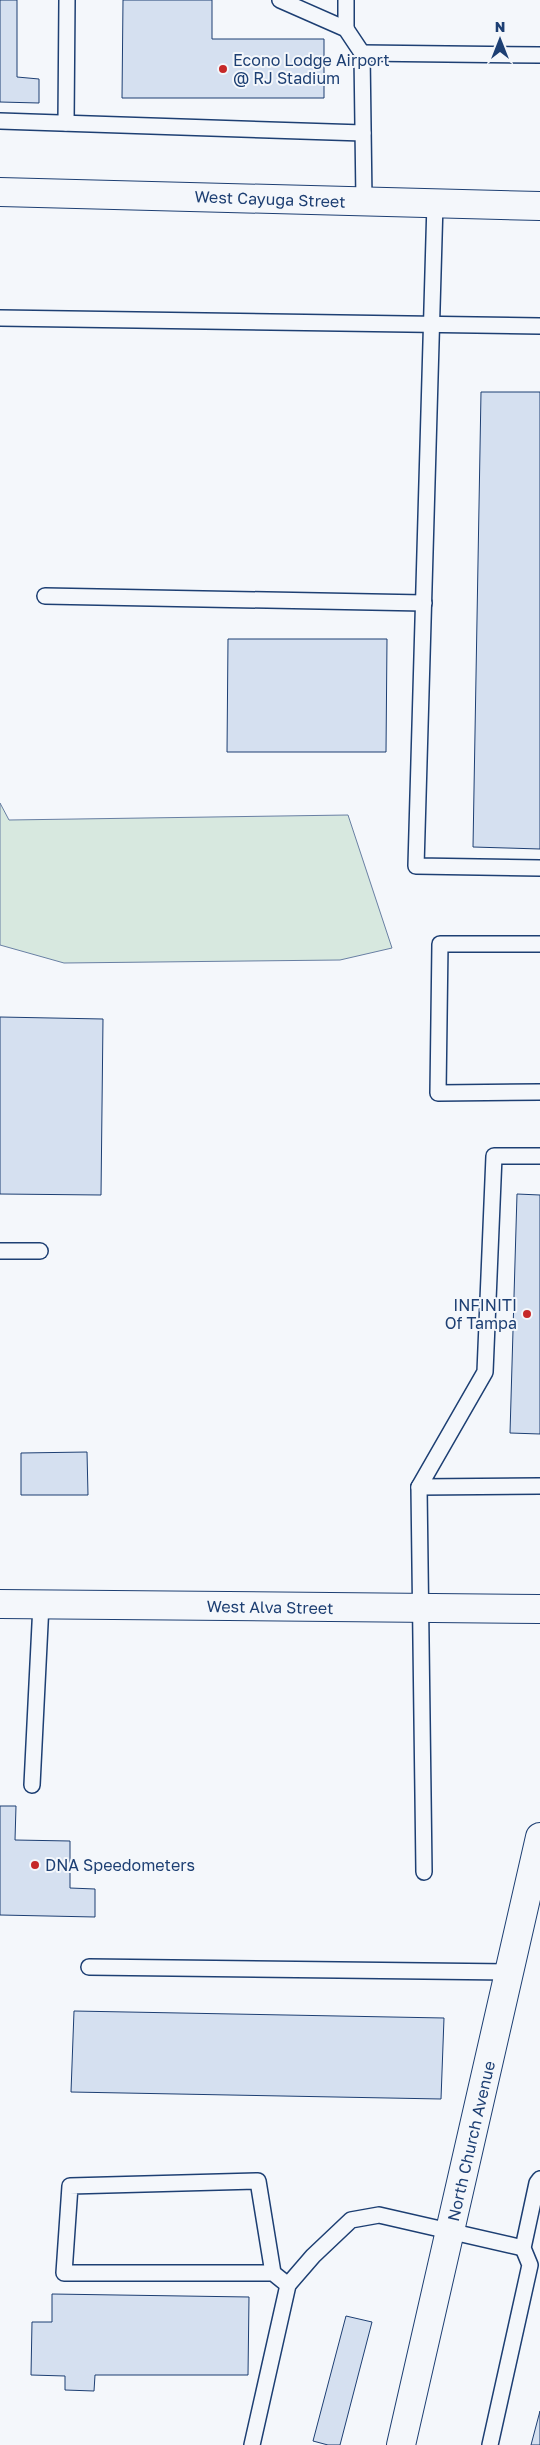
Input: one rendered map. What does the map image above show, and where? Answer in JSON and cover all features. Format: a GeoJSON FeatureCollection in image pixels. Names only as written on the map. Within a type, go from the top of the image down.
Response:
{"type":"FeatureCollection","features":[{"type":"Feature","properties":{"kind":"street","name":"West Cayuga Street"},"geometry":{"type":"LineString","coordinates":[[0,192],[540,206]]}},
{"type":"Feature","properties":{"kind":"street","name":"West Alva Street"},"geometry":{"type":"LineString","coordinates":[[0,1604],[540,1609]]}},
{"type":"Feature","properties":{"kind":"street","name":"North Church Avenue"},"geometry":{"type":"LineString","coordinates":[[401,2445],[509,1972],[533,1900],[540,1837]]}},
{"type":"Feature","properties":{"kind":"lane"},"geometry":{"type":"LineString","coordinates":[[66,123],[67,0]]}},
{"type":"Feature","properties":{"kind":"lane"},"geometry":{"type":"LineString","coordinates":[[280,0],[346,29],[362,53],[364,201]]}},
{"type":"Feature","properties":{"kind":"lane"},"geometry":{"type":"LineString","coordinates":[[346,0],[346,29]]}},
{"type":"Feature","properties":{"kind":"lane"},"geometry":{"type":"LineString","coordinates":[[362,53],[540,55]]}},
{"type":"Feature","properties":{"kind":"lane"},"geometry":{"type":"LineString","coordinates":[[0,121],[363,133]]}},
{"type":"Feature","properties":{"kind":"lane"},"geometry":{"type":"LineString","coordinates":[[435,203],[416,866],[540,868]]}},
{"type":"Feature","properties":{"kind":"lane"},"geometry":{"type":"LineString","coordinates":[[0,318],[540,326]]}},
{"type":"Feature","properties":{"kind":"lane"},"geometry":{"type":"LineString","coordinates":[[44,596],[424,603]]}},
{"type":"Feature","properties":{"kind":"lane"},"geometry":{"type":"LineString","coordinates":[[540,944],[440,944],[438,1093],[540,1092]]}},
{"type":"Feature","properties":{"kind":"lane"},"geometry":{"type":"LineString","coordinates":[[424,1872],[422,1664],[419,1608],[419,1488],[485,1372],[494,1156],[540,1156]]}},
{"type":"Feature","properties":{"kind":"lane"},"geometry":{"type":"LineString","coordinates":[[0,1251],[40,1251]]}},
{"type":"Feature","properties":{"kind":"lane"},"geometry":{"type":"LineString","coordinates":[[419,1488],[540,1486]]}},
{"type":"Feature","properties":{"kind":"lane"},"geometry":{"type":"LineString","coordinates":[[32,1785],[41,1604]]}},
{"type":"Feature","properties":{"kind":"lane"},"geometry":{"type":"LineString","coordinates":[[89,1967],[509,1972]]}},
{"type":"Feature","properties":{"kind":"lane"},"geometry":{"type":"LineString","coordinates":[[490,2445],[530,2265],[523,2248],[537,2183],[540,2179]]}},
{"type":"Feature","properties":{"kind":"lane"},"geometry":{"type":"LineString","coordinates":[[273,2273],[258,2181],[70,2186],[64,2273],[273,2273],[288,2285]]}},
{"type":"Feature","properties":{"kind":"lane"},"geometry":{"type":"LineString","coordinates":[[252,2445],[288,2285],[314,2256],[351,2220],[379,2215],[523,2248]]}},
{"type":"Feature","properties":{"kind":"shaded area"},"geometry":{"type":"Polygon","coordinates":[[[0,803],[9,820],[348,815],[392,948],[340,960],[64,963],[0,945],[0,803]]]}},
{"type":"Feature","properties":{"kind":"building"},"geometry":{"type":"Polygon","coordinates":[[[0,0],[17,0],[17,77],[39,79],[39,103],[0,102],[0,0]]]}},
{"type":"Feature","properties":{"kind":"building","name":"Econo Lodge Airport @ RJ Stadium"},"geometry":{"type":"Polygon","coordinates":[[[123,0],[212,0],[212,39],[324,39],[324,98],[122,98],[123,0]]]}},
{"type":"Feature","properties":{"kind":"building"},"geometry":{"type":"Polygon","coordinates":[[[481,392],[540,392],[540,849],[473,847],[481,392]]]}},
{"type":"Feature","properties":{"kind":"building"},"geometry":{"type":"Polygon","coordinates":[[[228,639],[387,639],[386,752],[227,752],[228,639]]]}},
{"type":"Feature","properties":{"kind":"building"},"geometry":{"type":"Polygon","coordinates":[[[0,1017],[103,1019],[101,1195],[0,1194],[0,1017]]]}},
{"type":"Feature","properties":{"kind":"building","name":"INFINITI Of Tampa"},"geometry":{"type":"Polygon","coordinates":[[[517,1194],[540,1195],[540,1434],[510,1433],[517,1194]]]}},
{"type":"Feature","properties":{"kind":"building"},"geometry":{"type":"Polygon","coordinates":[[[87,1452],[88,1495],[21,1495],[21,1453],[87,1452]]]}},
{"type":"Feature","properties":{"kind":"building","name":"DNA Speedometers"},"geometry":{"type":"Polygon","coordinates":[[[0,1806],[16,1806],[15,1840],[70,1841],[70,1888],[95,1889],[95,1917],[0,1915],[0,1806]]]}},
{"type":"Feature","properties":{"kind":"building"},"geometry":{"type":"Polygon","coordinates":[[[74,2011],[444,2018],[441,2099],[71,2092],[74,2011]]]}},
{"type":"Feature","properties":{"kind":"building"},"geometry":{"type":"Polygon","coordinates":[[[52,2294],[249,2297],[248,2375],[95,2375],[94,2391],[65,2390],[65,2376],[31,2375],[32,2322],[52,2322],[52,2294]]]}},
{"type":"Feature","properties":{"kind":"building"},"geometry":{"type":"Polygon","coordinates":[[[346,2316],[372,2322],[340,2445],[328,2445],[313,2441],[346,2316]]]}},
{"type":"Feature","properties":{"kind":"building"},"geometry":{"type":"Polygon","coordinates":[[[540,2411],[540,2445],[531,2445],[540,2411]]]}},
{"type":"Feature","properties":{"kind":"place","name":"Econo Lodge Airport @ RJ Stadium"},"geometry":{"type":"Point","coordinates":[223,69]}},
{"type":"Feature","properties":{"kind":"place","name":"INFINITI Of Tampa"},"geometry":{"type":"Point","coordinates":[527,1314]}},
{"type":"Feature","properties":{"kind":"place","name":"DNA Speedometers"},"geometry":{"type":"Point","coordinates":[35,1865]}}]}
